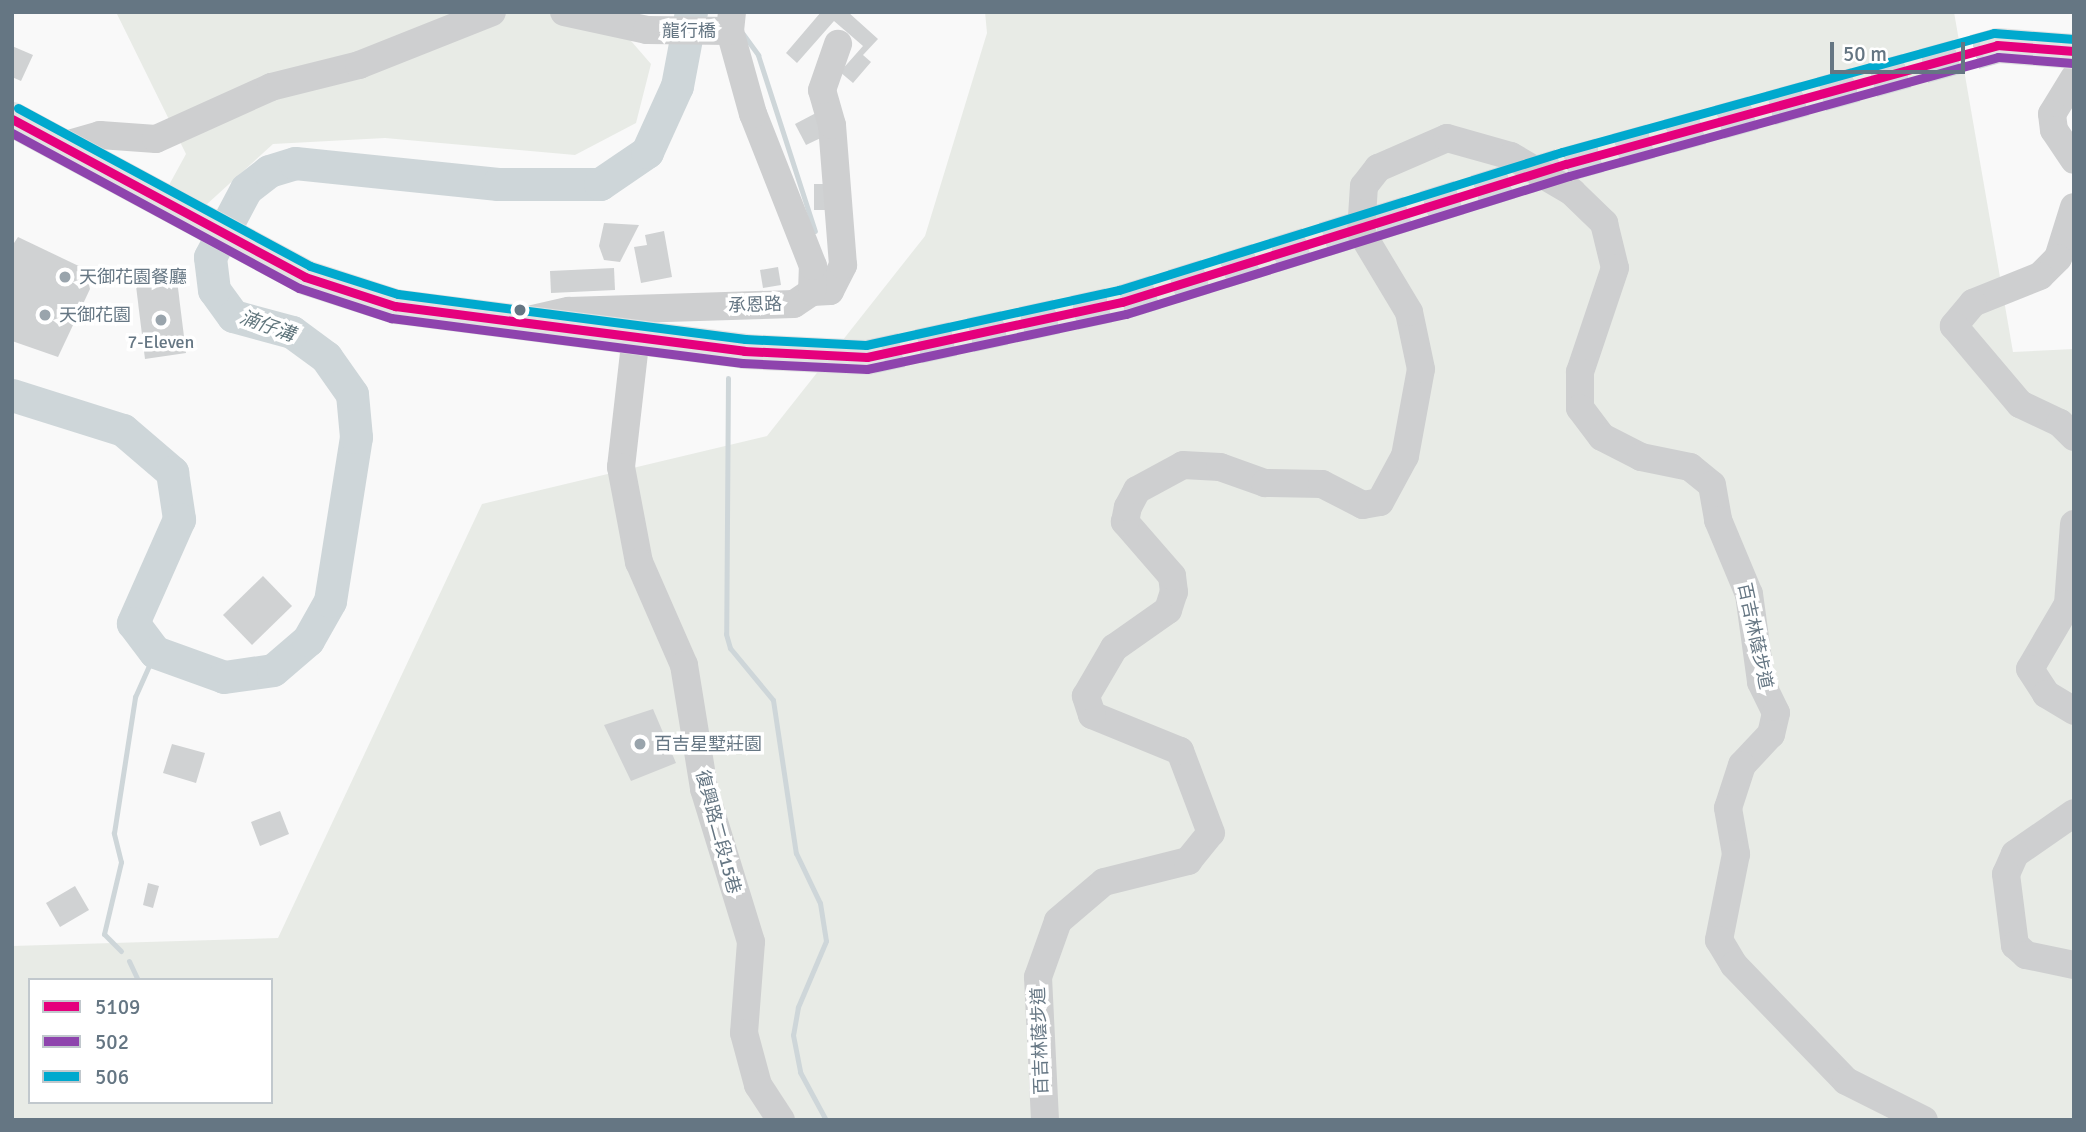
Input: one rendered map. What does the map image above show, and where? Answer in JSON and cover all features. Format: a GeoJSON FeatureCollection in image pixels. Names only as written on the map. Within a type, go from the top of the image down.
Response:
{"type":"FeatureCollection","features":[{"type":"Feature","properties":{"kind":"main road"},"geometry":{"type":"LineString","coordinates":[[1997,45],[2074,51]]}},
{"type":"Feature","properties":{"kind":"main road"},"geometry":{"type":"LineString","coordinates":[[12,119],[305,277],[396,306],[527,321],[637,322],[744,351],[867,357]]}},
{"type":"Feature","properties":{"kind":"street"},"geometry":{"type":"LineString","coordinates":[[62,146],[100,135],[156,139],[271,87],[359,65],[492,12]]}},
{"type":"Feature","properties":{"kind":"street","name":"龍行橋"},"geometry":{"type":"LineString","coordinates":[[564,12],[649,21],[731,22]]}},
{"type":"Feature","properties":{"kind":"street"},"geometry":{"type":"LineString","coordinates":[[731,22],[753,114],[813,266],[812,292]]}},
{"type":"Feature","properties":{"kind":"street","name":"承恩路"},"geometry":{"type":"LineString","coordinates":[[637,322],[730,306],[794,304],[812,292],[830,291],[844,265],[832,125],[822,90],[838,44]]}},
{"type":"Feature","properties":{"kind":"street"},"geometry":{"type":"LineString","coordinates":[[2074,78],[2052,114],[2054,130],[2074,160]]}},
{"type":"Feature","properties":{"kind":"street","name":"百吉林蔭步道"},"geometry":{"type":"LineString","coordinates":[[1045,1120],[1038,977],[1058,922],[1104,882],[1188,861],[1210,833],[1180,751],[1092,715],[1086,696],[1114,648],[1168,610],[1174,592],[1172,576],[1125,523],[1128,507],[1137,490],[1183,465],[1220,467],[1265,483],[1322,484],[1363,505],[1380,502],[1405,456],[1421,369],[1409,312],[1361,232],[1364,186],[1378,167],[1447,138],[1511,156],[1572,192],[1604,223],[1615,268],[1580,372],[1580,408],[1602,437],[1642,457],[1690,467],[1712,485],[1717,520],[1749,594],[1761,682],[1776,713],[1771,734],[1742,765],[1728,808],[1736,854],[1719,940],[1734,965],[1846,1081],[1924,1120]]}},
{"type":"Feature","properties":{"kind":"street"},"geometry":{"type":"LineString","coordinates":[[2074,207],[2058,258],[2040,276],[1973,303],[1954,326],[2020,404],[2060,423],[2074,437]]}},
{"type":"Feature","properties":{"kind":"street"},"geometry":{"type":"LineString","coordinates":[[730,306],[712,316],[709,330],[744,351]]}},
{"type":"Feature","properties":{"kind":"street","name":"復興路二段15巷"},"geometry":{"type":"LineString","coordinates":[[637,322],[621,467],[639,562],[684,665],[704,789],[751,942],[744,1033],[758,1085],[781,1120]]}},
{"type":"Feature","properties":{"kind":"street"},"geometry":{"type":"LineString","coordinates":[[2074,524],[2068,604],[2030,669],[2046,694],[2074,711]]}},
{"type":"Feature","properties":{"kind":"street"},"geometry":{"type":"LineString","coordinates":[[2074,813],[2015,854],[2006,874],[2015,945],[2026,956],[2074,965]]}},
{"type":"Feature","properties":{"kind":"shaded area"},"geometry":{"type":"Polygon","coordinates":[[[116,12],[606,12],[651,64],[636,123],[575,155],[385,138],[273,144],[206,205],[169,185],[186,154],[116,12]]]}},
{"type":"Feature","properties":{"kind":"shaded area"},"geometry":{"type":"Polygon","coordinates":[[[985,12],[1954,12],[2013,352],[2074,349],[2074,1120],[12,1120],[12,946],[278,938],[482,504],[767,436],[925,236],[987,33],[985,12]]]}},
{"type":"Feature","properties":{"kind":"building"},"geometry":{"type":"Polygon","coordinates":[[[821,12],[848,12],[878,39],[863,55],[871,62],[853,83],[840,72],[863,46],[834,21],[797,63],[786,53],[821,12]]]}},
{"type":"Feature","properties":{"kind":"building"},"geometry":{"type":"Polygon","coordinates":[[[12,46],[33,55],[21,81],[12,77],[12,46]]]}},
{"type":"Feature","properties":{"kind":"building"},"geometry":{"type":"Polygon","coordinates":[[[816,113],[827,135],[806,145],[795,124],[816,113]]]}},
{"type":"Feature","properties":{"kind":"building"},"geometry":{"type":"Polygon","coordinates":[[[814,184],[828,184],[829,210],[814,210],[814,184]]]}},
{"type":"Feature","properties":{"kind":"building"},"geometry":{"type":"Polygon","coordinates":[[[604,223],[639,225],[620,262],[604,260],[599,246],[604,223]]]}},
{"type":"Feature","properties":{"kind":"building"},"geometry":{"type":"Polygon","coordinates":[[[664,231],[672,277],[641,283],[634,247],[647,245],[645,235],[664,231]]]}},
{"type":"Feature","properties":{"kind":"building","name":"天御花園"},"geometry":{"type":"Polygon","coordinates":[[[18,237],[85,269],[90,289],[58,357],[12,341],[12,246],[18,237]]]}},
{"type":"Feature","properties":{"kind":"building"},"geometry":{"type":"Polygon","coordinates":[[[778,267],[781,285],[763,288],[760,270],[778,267]]]}},
{"type":"Feature","properties":{"kind":"building"},"geometry":{"type":"Polygon","coordinates":[[[614,268],[615,290],[551,293],[550,271],[614,268]]]}},
{"type":"Feature","properties":{"kind":"building","name":"7-Eleven"},"geometry":{"type":"Polygon","coordinates":[[[159,277],[177,280],[186,353],[145,359],[136,286],[159,277]]]}},
{"type":"Feature","properties":{"kind":"building"},"geometry":{"type":"Polygon","coordinates":[[[263,576],[292,606],[252,645],[223,615],[263,576]]]}},
{"type":"Feature","properties":{"kind":"building","name":"百吉星墅莊園"},"geometry":{"type":"Polygon","coordinates":[[[653,709],[676,763],[631,781],[604,725],[653,709]]]}},
{"type":"Feature","properties":{"kind":"building"},"geometry":{"type":"Polygon","coordinates":[[[172,744],[205,753],[196,783],[163,773],[172,744]]]}},
{"type":"Feature","properties":{"kind":"building"},"geometry":{"type":"Polygon","coordinates":[[[280,811],[289,834],[260,846],[251,822],[280,811]]]}},
{"type":"Feature","properties":{"kind":"building"},"geometry":{"type":"Polygon","coordinates":[[[148,883],[159,886],[153,908],[143,905],[148,883]]]}},
{"type":"Feature","properties":{"kind":"building"},"geometry":{"type":"Polygon","coordinates":[[[75,886],[89,910],[60,927],[46,903],[75,886]]]}},
{"type":"Feature","properties":{"kind":"waterway","name":"湳仔溝"},"geometry":{"type":"LineString","coordinates":[[12,395],[123,430],[172,472],[179,519],[133,623],[155,652],[224,677],[273,670],[308,640],[330,601],[356,437],[352,394],[326,357],[292,332],[233,316],[214,290],[210,257],[246,189],[269,171],[295,163],[498,184],[600,184],[647,152],[677,86],[691,12]]}},
{"type":"Feature","properties":{"kind":"waterway"},"geometry":{"type":"LineString","coordinates":[[743,34],[758,55],[815,231]]}},
{"type":"Feature","properties":{"kind":"waterway"},"geometry":{"type":"LineString","coordinates":[[728,378],[726,634],[730,648],[773,700],[796,853],[820,903],[826,941],[798,1007],[793,1035],[800,1072],[826,1120]]}},
{"type":"Feature","properties":{"kind":"waterway"},"geometry":{"type":"LineString","coordinates":[[121,951],[104,934],[121,862],[114,833],[135,697],[155,652]]}},
{"type":"Feature","properties":{"kind":"waterway"},"geometry":{"type":"LineString","coordinates":[[129,961],[137,978]]}},
{"type":"Feature","properties":{"kind":"tunnel"},"geometry":{"type":"LineString","coordinates":[[867,357],[1122,302],[1566,164],[1997,45]]}},
{"type":"Feature","properties":{"kind":"transit line","name":"506"},"geometry":{"type":"LineString","coordinates":[[18,108],[310,266],[398,294],[745,339],[866,345],[1119,290],[1562,152],[1994,33],[2074,39]]}},
{"type":"Feature","properties":{"kind":"transit line","name":"5109"},"geometry":{"type":"LineString","coordinates":[[12,119],[305,277],[395,306],[744,351],[867,357],[1122,302],[1566,164],[1997,45],[2074,51]]}},
{"type":"Feature","properties":{"kind":"transit line","name":"502"},"geometry":{"type":"LineString","coordinates":[[12,133],[299,288],[391,318],[742,363],[867,369],[1126,314],[1569,176],[1998,57],[2073,63]]}},
{"type":"Feature","properties":{"kind":"place","name":"天御花園餐廳"},"geometry":{"type":"Point","coordinates":[65,277]}},
{"type":"Feature","properties":{"kind":"place","name":"天御花園"},"geometry":{"type":"Point","coordinates":[45,315]}},
{"type":"Feature","properties":{"kind":"place","name":"7-Eleven"},"geometry":{"type":"Point","coordinates":[161,320]}},
{"type":"Feature","properties":{"kind":"place","name":"百吉星墅莊園"},"geometry":{"type":"Point","coordinates":[640,744]}}]}
